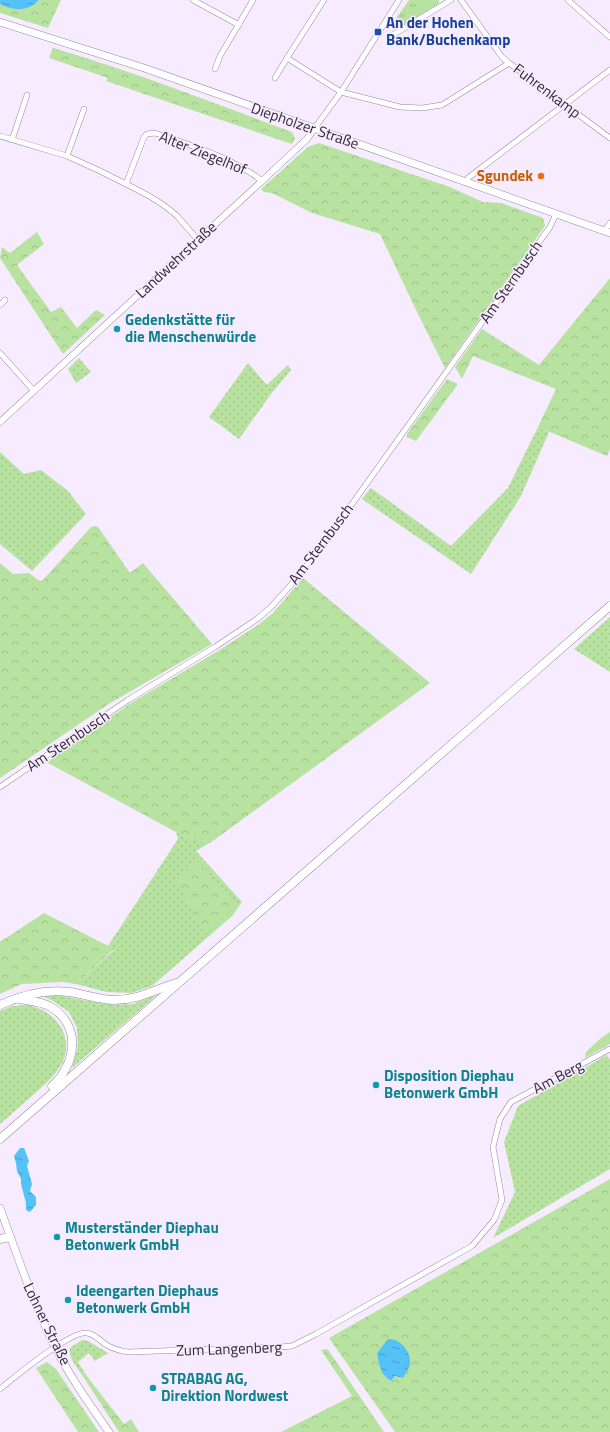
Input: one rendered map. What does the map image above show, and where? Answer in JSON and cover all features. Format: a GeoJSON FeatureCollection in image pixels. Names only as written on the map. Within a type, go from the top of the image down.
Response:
{"type":"FeatureCollection","features":[{"type":"Feature","properties":{"kind":"main road","name":"Diepholzer Straße"},"geometry":{"type":"LineString","coordinates":[[0,22],[147,69],[607,232]]}},
{"type":"Feature","properties":{"kind":"main road"},"geometry":{"type":"LineString","coordinates":[[0,1140],[610,606]]}},
{"type":"Feature","properties":{"kind":"main road"},"geometry":{"type":"LineString","coordinates":[[0,1005],[35,992],[50,991],[69,992],[103,999],[124,999],[146,995],[165,986],[178,983]]}},
{"type":"Feature","properties":{"kind":"main road"},"geometry":{"type":"LineString","coordinates":[[17,999],[38,1002],[51,1007],[66,1023],[72,1038],[72,1053],[66,1070],[60,1080],[38,1098],[32,1111]]}},
{"type":"Feature","properties":{"kind":"main road","name":"Lohner Straße"},"geometry":{"type":"LineString","coordinates":[[0,1208],[28,1285],[56,1348],[86,1398],[109,1432]]}},
{"type":"Feature","properties":{"kind":"main road"},"geometry":{"type":"LineString","coordinates":[[0,1239],[10,1237]]}},
{"type":"Feature","properties":{"kind":"street"},"geometry":{"type":"LineString","coordinates":[[193,0],[238,25]]}},
{"type":"Feature","properties":{"kind":"street"},"geometry":{"type":"LineString","coordinates":[[215,69],[220,56],[253,0]]}},
{"type":"Feature","properties":{"kind":"street"},"geometry":{"type":"LineString","coordinates":[[275,78],[324,0]]}},
{"type":"Feature","properties":{"kind":"street"},"geometry":{"type":"LineString","coordinates":[[314,129],[341,92],[399,0]]}},
{"type":"Feature","properties":{"kind":"street","name":"Fuhrenkamp"},"geometry":{"type":"LineString","coordinates":[[461,0],[496,49],[509,63],[610,138]]}},
{"type":"Feature","properties":{"kind":"street"},"geometry":{"type":"LineString","coordinates":[[568,0],[610,37]]}},
{"type":"Feature","properties":{"kind":"street"},"geometry":{"type":"LineString","coordinates":[[391,36],[448,1]]}},
{"type":"Feature","properties":{"kind":"street"},"geometry":{"type":"LineString","coordinates":[[287,58],[341,92],[400,107],[422,108],[442,105],[509,63]]}},
{"type":"Feature","properties":{"kind":"street"},"geometry":{"type":"LineString","coordinates":[[466,182],[468,178],[610,70]]}},
{"type":"Feature","properties":{"kind":"street"},"geometry":{"type":"LineString","coordinates":[[12,140],[27,94]]}},
{"type":"Feature","properties":{"kind":"street"},"geometry":{"type":"LineString","coordinates":[[66,156],[84,109]]}},
{"type":"Feature","properties":{"kind":"street","name":"Landwehrstraße"},"geometry":{"type":"LineString","coordinates":[[0,422],[262,181],[307,138],[314,129]]}},
{"type":"Feature","properties":{"kind":"street","name":"Alter Ziegelhof"},"geometry":{"type":"LineString","coordinates":[[126,184],[142,141],[147,134],[151,133],[156,133],[206,151],[251,172],[262,181]]}},
{"type":"Feature","properties":{"kind":"street"},"geometry":{"type":"LineString","coordinates":[[0,136],[66,156],[126,184],[169,209],[198,240]]}},
{"type":"Feature","properties":{"kind":"street","name":"Am Sternbusch"},"geometry":{"type":"LineString","coordinates":[[0,787],[128,700],[243,629],[271,607],[322,546],[550,227],[556,214]]}},
{"type":"Feature","properties":{"kind":"street"},"geometry":{"type":"LineString","coordinates":[[607,232],[610,223]]}},
{"type":"Feature","properties":{"kind":"street"},"geometry":{"type":"LineString","coordinates":[[0,305],[5,300]]}},
{"type":"Feature","properties":{"kind":"street"},"geometry":{"type":"LineString","coordinates":[[0,353],[34,391]]}},
{"type":"Feature","properties":{"kind":"street","name":"Am Berg"},"geometry":{"type":"LineString","coordinates":[[479,1240],[494,1220],[502,1200],[493,1147],[500,1120],[511,1102],[610,1049]]}},
{"type":"Feature","properties":{"kind":"street","name":"Zum Langenberg"},"geometry":{"type":"LineString","coordinates":[[56,1348],[78,1334],[84,1332],[91,1334],[113,1348],[128,1352],[280,1348],[292,1346],[472,1246],[479,1240]]}},
{"type":"Feature","properties":{"kind":"street"},"geometry":{"type":"LineString","coordinates":[[0,1389],[56,1348]]}},
{"type":"Feature","properties":{"kind":"green space"},"geometry":{"type":"Polygon","coordinates":[[[39,0],[61,0],[48,28],[0,13],[0,4],[15,8],[25,8],[35,4],[39,0]]]}},
{"type":"Feature","properties":{"kind":"green space"},"geometry":{"type":"Polygon","coordinates":[[[409,0],[439,0],[439,3],[397,30],[394,30],[391,26],[409,0]]]}},
{"type":"Feature","properties":{"kind":"green space"},"geometry":{"type":"Polygon","coordinates":[[[53,48],[143,77],[292,132],[295,138],[292,144],[106,81],[108,78],[49,58],[53,48]]]}},
{"type":"Feature","properties":{"kind":"green space"},"geometry":{"type":"Polygon","coordinates":[[[319,143],[450,187],[483,202],[501,203],[543,218],[545,226],[445,368],[380,234],[312,213],[272,193],[264,192],[261,189],[308,147],[319,143]]]}},
{"type":"Feature","properties":{"kind":"green space"},"geometry":{"type":"Polygon","coordinates":[[[37,232],[44,244],[17,265],[51,312],[61,307],[77,328],[96,310],[105,315],[63,354],[0,258],[2,247],[10,253],[37,232]]]}},
{"type":"Feature","properties":{"kind":"green space"},"geometry":{"type":"Polygon","coordinates":[[[610,278],[610,449],[607,456],[538,427],[556,389],[473,356],[462,379],[455,367],[482,329],[539,365],[610,278]]]}},
{"type":"Feature","properties":{"kind":"green space"},"geometry":{"type":"Polygon","coordinates":[[[79,358],[91,372],[76,383],[68,369],[79,358]]]}},
{"type":"Feature","properties":{"kind":"green space"},"geometry":{"type":"Polygon","coordinates":[[[248,363],[267,385],[288,365],[291,370],[271,394],[239,439],[209,417],[248,363]]]}},
{"type":"Feature","properties":{"kind":"green space"},"geometry":{"type":"Polygon","coordinates":[[[447,379],[458,384],[416,441],[407,437],[407,434],[447,379]]]}},
{"type":"Feature","properties":{"kind":"green space"},"geometry":{"type":"Polygon","coordinates":[[[538,427],[549,432],[521,496],[471,574],[362,499],[371,488],[451,546],[508,488],[538,427]]]}},
{"type":"Feature","properties":{"kind":"green space"},"geometry":{"type":"Polygon","coordinates":[[[0,452],[24,474],[41,470],[68,491],[86,514],[32,571],[0,544],[0,452]]]}},
{"type":"Feature","properties":{"kind":"green space"},"geometry":{"type":"Polygon","coordinates":[[[91,527],[98,527],[130,573],[143,563],[212,644],[107,705],[0,778],[0,563],[13,574],[29,573],[38,580],[42,581],[91,527]]]}},
{"type":"Feature","properties":{"kind":"green space"},"geometry":{"type":"Polygon","coordinates":[[[303,578],[430,683],[214,840],[199,842],[176,832],[48,763],[52,758],[131,703],[218,651],[258,625],[273,613],[303,578]]]}},
{"type":"Feature","properties":{"kind":"green space"},"geometry":{"type":"Polygon","coordinates":[[[610,617],[610,672],[574,649],[610,617]]]}},
{"type":"Feature","properties":{"kind":"green space"},"geometry":{"type":"Polygon","coordinates":[[[176,832],[199,842],[214,840],[196,851],[242,902],[232,916],[152,986],[131,993],[107,992],[76,984],[114,950],[108,946],[178,839],[176,832]]]}},
{"type":"Feature","properties":{"kind":"green space"},"geometry":{"type":"Polygon","coordinates":[[[196,859],[237,904],[205,935],[176,880],[196,859]]]}},
{"type":"Feature","properties":{"kind":"green space"},"geometry":{"type":"Polygon","coordinates":[[[44,913],[114,949],[76,984],[63,982],[22,984],[0,994],[0,942],[44,913]]]}},
{"type":"Feature","properties":{"kind":"green space"},"geometry":{"type":"Polygon","coordinates":[[[41,995],[57,995],[115,1005],[133,1004],[157,995],[72,1068],[78,1046],[77,1028],[69,1012],[41,995]]]}},
{"type":"Feature","properties":{"kind":"green space"},"geometry":{"type":"Polygon","coordinates":[[[28,1005],[39,1008],[48,1013],[59,1024],[66,1040],[64,1059],[54,1075],[0,1124],[0,1011],[12,1006],[28,1005]]]}},
{"type":"Feature","properties":{"kind":"green space"},"geometry":{"type":"Polygon","coordinates":[[[610,1032],[610,1044],[585,1058],[586,1052],[610,1032]]]}},
{"type":"Feature","properties":{"kind":"green space"},"geometry":{"type":"Polygon","coordinates":[[[607,1055],[610,1060],[610,1169],[493,1238],[515,1192],[504,1142],[518,1106],[607,1055]]]}},
{"type":"Feature","properties":{"kind":"green space"},"geometry":{"type":"Polygon","coordinates":[[[610,1179],[610,1432],[395,1432],[329,1338],[610,1179]],[[387,1339],[391,1381],[395,1376],[403,1378],[405,1374],[387,1339]]]}},
{"type":"Feature","properties":{"kind":"green space"},"geometry":{"type":"Polygon","coordinates":[[[82,1340],[88,1341],[108,1353],[95,1361],[89,1353],[78,1362],[86,1375],[82,1375],[70,1355],[70,1348],[82,1340]]]}},
{"type":"Feature","properties":{"kind":"green space"},"geometry":{"type":"Polygon","coordinates":[[[327,1349],[384,1432],[281,1432],[352,1396],[321,1350],[327,1349]]]}},
{"type":"Feature","properties":{"kind":"green space"},"geometry":{"type":"Polygon","coordinates":[[[47,1362],[56,1369],[99,1432],[78,1432],[36,1368],[47,1362]]]}},
{"type":"Feature","properties":{"kind":"green space"},"geometry":{"type":"Polygon","coordinates":[[[82,1375],[86,1375],[124,1424],[131,1419],[139,1432],[119,1432],[82,1375]]]}},
{"type":"Feature","properties":{"kind":"water"},"geometry":{"type":"Polygon","coordinates":[[[0,0],[39,0],[30,7],[15,9],[0,4],[0,0]]]}},
{"type":"Feature","properties":{"kind":"water"},"geometry":{"type":"Polygon","coordinates":[[[20,1148],[24,1148],[29,1161],[27,1166],[32,1184],[30,1191],[36,1197],[36,1205],[30,1212],[26,1210],[21,1179],[17,1171],[14,1156],[20,1148]]]}},
{"type":"Feature","properties":{"kind":"water"},"geometry":{"type":"Polygon","coordinates":[[[388,1339],[396,1340],[400,1343],[406,1349],[410,1357],[409,1367],[403,1378],[395,1376],[391,1381],[382,1372],[377,1353],[388,1339]]]}},
{"type":"Feature","properties":{"kind":"place","name":"An der Hohen Bank/Buchenkamp"},"geometry":{"type":"Point","coordinates":[378,32]}},
{"type":"Feature","properties":{"kind":"place","name":"Sgundek"},"geometry":{"type":"Point","coordinates":[541,176]}},
{"type":"Feature","properties":{"kind":"place","name":"Gedenkstätte für die Menschenwürde"},"geometry":{"type":"Point","coordinates":[117,329]}},
{"type":"Feature","properties":{"kind":"place","name":"Disposition Diephau Betonwerk GmbH"},"geometry":{"type":"Point","coordinates":[376,1085]}},
{"type":"Feature","properties":{"kind":"place","name":"Musterständer Diephau Betonwerk GmbH"},"geometry":{"type":"Point","coordinates":[57,1237]}},
{"type":"Feature","properties":{"kind":"place","name":"Ideengarten Diephaus Betonwerk GmbH"},"geometry":{"type":"Point","coordinates":[68,1300]}},
{"type":"Feature","properties":{"kind":"place","name":"STRABAG AG, Direktion Nordwest"},"geometry":{"type":"Point","coordinates":[153,1388]}}]}
